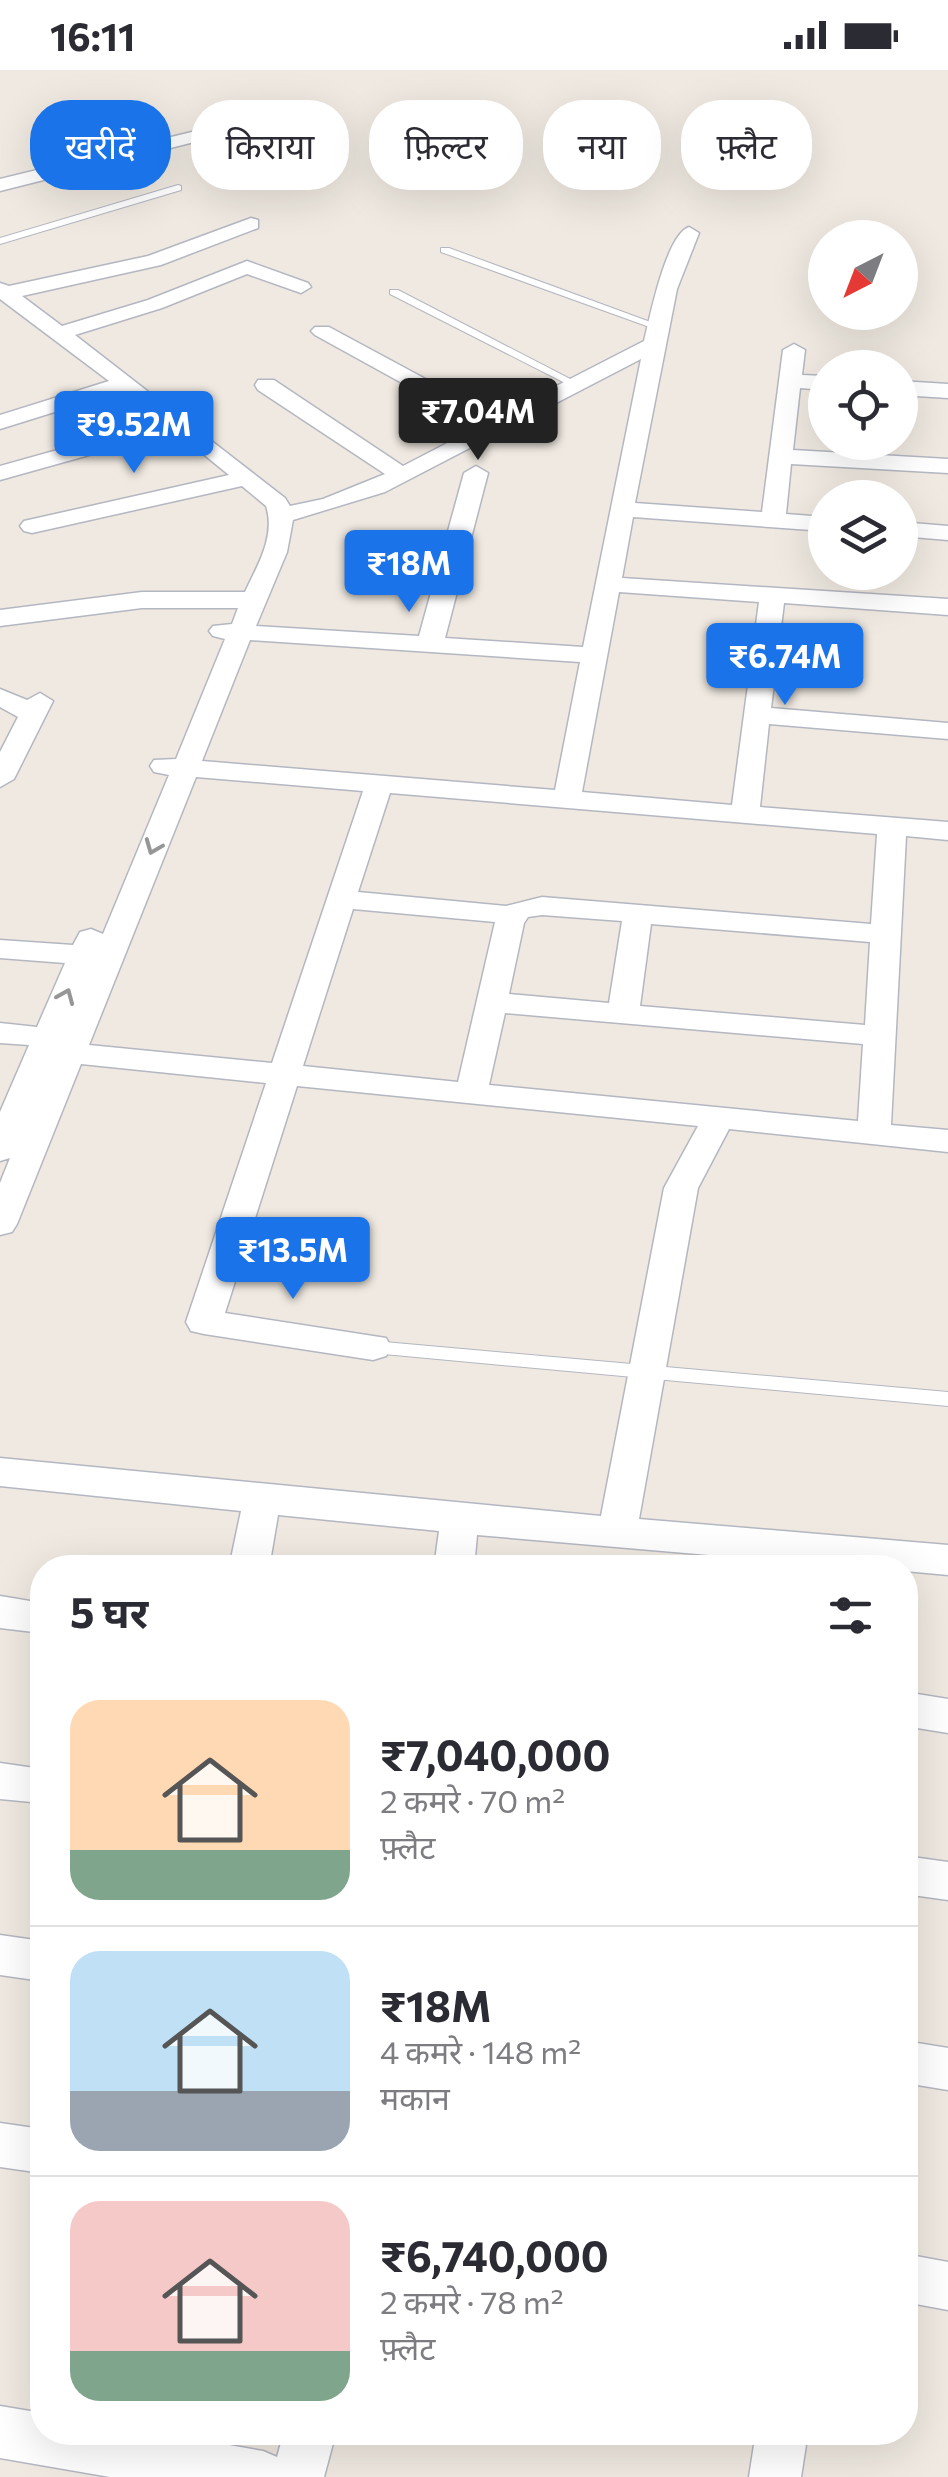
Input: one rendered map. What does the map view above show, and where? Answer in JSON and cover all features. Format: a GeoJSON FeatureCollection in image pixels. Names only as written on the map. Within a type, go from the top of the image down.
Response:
{"type":"FeatureCollection","features":[{"type":"Feature","properties":{"kind":"street"},"geometry":{"type":"LineString","coordinates":[[0,186],[191,136]]}},
{"type":"Feature","properties":{"kind":"street"},"geometry":{"type":"LineString","coordinates":[[2,291],[154,261],[252,224]]}},
{"type":"Feature","properties":{"kind":"street"},"geometry":{"type":"LineString","coordinates":[[568,798],[656,336],[667,289],[689,233]]}},
{"type":"Feature","properties":{"kind":"street"},"geometry":{"type":"LineString","coordinates":[[60,332],[155,304],[246,266],[301,287]]}},
{"type":"Feature","properties":{"kind":"street"},"geometry":{"type":"LineString","coordinates":[[0,1224],[12,1135],[64,1043],[231,632],[278,542],[277,507],[247,478],[2,291]]}},
{"type":"Feature","properties":{"kind":"street"},"geometry":{"type":"LineString","coordinates":[[322,330],[494,424]]}},
{"type":"Feature","properties":{"kind":"street"},"geometry":{"type":"LineString","coordinates":[[277,507],[329,505],[400,474],[656,336]]}},
{"type":"Feature","properties":{"kind":"street"},"geometry":{"type":"LineString","coordinates":[[773,520],[794,350]]}},
{"type":"Feature","properties":{"kind":"street"},"geometry":{"type":"LineString","coordinates":[[790,380],[808,382]]}},
{"type":"Feature","properties":{"kind":"street"},"geometry":{"type":"LineString","coordinates":[[0,422],[126,383]]}},
{"type":"Feature","properties":{"kind":"street"},"geometry":{"type":"LineString","coordinates":[[266,385],[400,474]]}},
{"type":"Feature","properties":{"kind":"street"},"geometry":{"type":"LineString","coordinates":[[918,389],[948,391]]}},
{"type":"Feature","properties":{"kind":"street"},"geometry":{"type":"LineString","coordinates":[[0,474],[178,423]]}},
{"type":"Feature","properties":{"kind":"street"},"geometry":{"type":"LineString","coordinates":[[781,456],[948,466]]}},
{"type":"Feature","properties":{"kind":"street"},"geometry":{"type":"LineString","coordinates":[[430,644],[476,474]]}},
{"type":"Feature","properties":{"kind":"street"},"geometry":{"type":"LineString","coordinates":[[32,526],[247,478]]}},
{"type":"Feature","properties":{"kind":"street"},"geometry":{"type":"LineString","coordinates":[[620,510],[808,523]]}},
{"type":"Feature","properties":{"kind":"street"},"geometry":{"type":"LineString","coordinates":[[918,530],[948,533]]}},
{"type":"Feature","properties":{"kind":"street"},"geometry":{"type":"LineString","coordinates":[[607,584],[948,607]]}},
{"type":"Feature","properties":{"kind":"street"},"geometry":{"type":"LineString","coordinates":[[745,813],[772,595]]}},
{"type":"Feature","properties":{"kind":"street"},"geometry":{"type":"LineString","coordinates":[[0,618],[142,600],[245,600]]}},
{"type":"Feature","properties":{"kind":"street"},"geometry":{"type":"LineString","coordinates":[[231,632],[594,655]]}},
{"type":"Feature","properties":{"kind":"street"},"geometry":{"type":"LineString","coordinates":[[0,696],[37,708],[2,773]]}},
{"type":"Feature","properties":{"kind":"street"},"geometry":{"type":"LineString","coordinates":[[756,714],[948,730]]}},
{"type":"Feature","properties":{"kind":"street"},"geometry":{"type":"LineString","coordinates":[[175,766],[948,832]]}},
{"type":"Feature","properties":{"kind":"street"},"geometry":{"type":"LineString","coordinates":[[64,1043],[84,954],[175,766]]}},
{"type":"Feature","properties":{"kind":"street"},"geometry":{"type":"LineString","coordinates":[[373,1347],[204,1322],[379,783]]}},
{"type":"Feature","properties":{"kind":"street"},"geometry":{"type":"LineString","coordinates":[[874,1134],[892,826]]}},
{"type":"Feature","properties":{"kind":"street"},"geometry":{"type":"LineString","coordinates":[[340,899],[512,916]]}},
{"type":"Feature","properties":{"kind":"street"},"geometry":{"type":"LineString","coordinates":[[471,1095],[512,916],[518,910],[542,906],[886,934]]}},
{"type":"Feature","properties":{"kind":"street"},"geometry":{"type":"LineString","coordinates":[[622,1013],[638,914]]}},
{"type":"Feature","properties":{"kind":"street"},"geometry":{"type":"LineString","coordinates":[[0,948],[84,954]]}},
{"type":"Feature","properties":{"kind":"street"},"geometry":{"type":"LineString","coordinates":[[492,1002],[880,1036]]}},
{"type":"Feature","properties":{"kind":"street"},"geometry":{"type":"LineString","coordinates":[[0,1034],[284,1076],[948,1141]]}},
{"type":"Feature","properties":{"kind":"street"},"geometry":{"type":"LineString","coordinates":[[617,1533],[680,1188],[718,1119]]}},
{"type":"Feature","properties":{"kind":"street"},"geometry":{"type":"LineString","coordinates":[[0,1472],[809,1555]]}},
{"type":"Feature","properties":{"kind":"street"},"geometry":{"type":"LineString","coordinates":[[251,1555],[262,1499]]}},
{"type":"Feature","properties":{"kind":"street"},"geometry":{"type":"LineString","coordinates":[[456,1555],[460,1518]]}},
{"type":"Feature","properties":{"kind":"street"},"geometry":{"type":"LineString","coordinates":[[918,1560],[948,1560]]}},
{"type":"Feature","properties":{"kind":"street"},"geometry":{"type":"LineString","coordinates":[[0,1612],[30,1616]]}},
{"type":"Feature","properties":{"kind":"street"},"geometry":{"type":"LineString","coordinates":[[918,1712],[948,1716]]}},
{"type":"Feature","properties":{"kind":"street"},"geometry":{"type":"LineString","coordinates":[[0,1781],[30,1785]]}},
{"type":"Feature","properties":{"kind":"street"},"geometry":{"type":"LineString","coordinates":[[918,1876],[948,1881]]}},
{"type":"Feature","properties":{"kind":"street"},"geometry":{"type":"LineString","coordinates":[[0,1955],[30,1959]]}},
{"type":"Feature","properties":{"kind":"street"},"geometry":{"type":"LineString","coordinates":[[918,2064],[948,2069]]}},
{"type":"Feature","properties":{"kind":"street"},"geometry":{"type":"LineString","coordinates":[[0,2144],[30,2148]]}},
{"type":"Feature","properties":{"kind":"street"},"geometry":{"type":"LineString","coordinates":[[918,2280],[948,2286]]}},
{"type":"Feature","properties":{"kind":"street"},"geometry":{"type":"LineString","coordinates":[[75,2445],[147,2467],[264,2477]]}},
{"type":"Feature","properties":{"kind":"street"},"geometry":{"type":"LineString","coordinates":[[298,2477],[307,2445]]}},
{"type":"Feature","properties":{"kind":"street"},"geometry":{"type":"LineString","coordinates":[[776,2477],[780,2445]]}},
{"type":"Feature","properties":{"kind":"lane"},"geometry":{"type":"LineString","coordinates":[[0,241],[178,188]]}},
{"type":"Feature","properties":{"kind":"lane"},"geometry":{"type":"LineString","coordinates":[[445,250],[656,336]]}},
{"type":"Feature","properties":{"kind":"lane"},"geometry":{"type":"LineString","coordinates":[[394,292],[570,382]]}},
{"type":"Feature","properties":{"kind":"lane"},"geometry":{"type":"LineString","coordinates":[[373,1347],[948,1398]]}}]}
